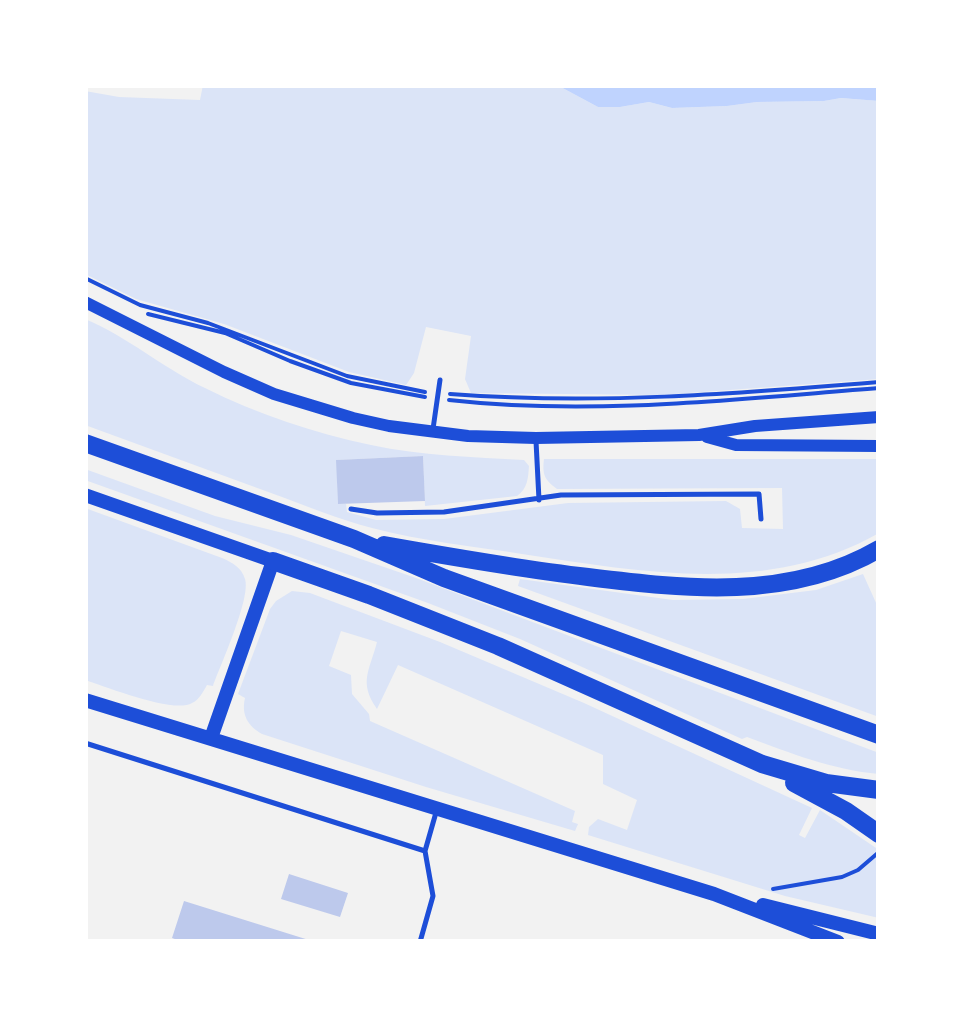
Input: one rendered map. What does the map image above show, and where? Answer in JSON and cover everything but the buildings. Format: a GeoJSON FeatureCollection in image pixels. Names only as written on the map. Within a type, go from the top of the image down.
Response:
{"type":"FeatureCollection","features":[{"type":"Feature","properties":{"kind":"highway"},"geometry":{"type":"LineString","coordinates":[[85,443],[354,539],[444,578],[879,734]]}},
{"type":"Feature","properties":{"kind":"highway"},"geometry":{"type":"LineString","coordinates":[[354,539],[505,567],[646,584],[718,588],[800,579],[843,566],[878,549]]}},
{"type":"Feature","properties":{"kind":"highway"},"geometry":{"type":"LineString","coordinates":[[273,561],[498,646],[762,764],[798,777],[870,789]]}},
{"type":"Feature","properties":{"kind":"highway"},"geometry":{"type":"LineString","coordinates":[[762,764],[879,834]]}},
{"type":"Feature","properties":{"kind":"main road"},"geometry":{"type":"LineString","coordinates":[[85,495],[273,561],[212,738]]}},
{"type":"Feature","properties":{"kind":"main road"},"geometry":{"type":"LineString","coordinates":[[85,700],[714,894],[879,934]]}},
{"type":"Feature","properties":{"kind":"main road"},"geometry":{"type":"LineString","coordinates":[[714,894],[838,942]]}},
{"type":"Feature","properties":{"kind":"street"},"geometry":{"type":"LineString","coordinates":[[85,302],[274,394],[354,418],[432,432],[536,438],[700,434],[879,417]]}},
{"type":"Feature","properties":{"kind":"street"},"geometry":{"type":"LineString","coordinates":[[700,434],[736,445],[879,446]]}},
{"type":"Feature","properties":{"kind":"lane"},"geometry":{"type":"LineString","coordinates":[[432,432],[440,380]]}},
{"type":"Feature","properties":{"kind":"lane"},"geometry":{"type":"LineString","coordinates":[[536,438],[539,500]]}},
{"type":"Feature","properties":{"kind":"lane"},"geometry":{"type":"LineString","coordinates":[[351,509],[377,514],[444,512],[561,495],[759,494],[761,519]]}},
{"type":"Feature","properties":{"kind":"lane"},"geometry":{"type":"LineString","coordinates":[[85,744],[425,851]]}},
{"type":"Feature","properties":{"kind":"lane"},"geometry":{"type":"LineString","coordinates":[[420,942],[432,896],[425,851],[437,809]]}},
{"type":"Feature","properties":{"kind":"path"},"geometry":{"type":"LineString","coordinates":[[85,281],[138,311],[225,333],[352,383],[404,395],[521,406],[650,404],[879,385]]}},
{"type":"Feature","properties":{"kind":"path"},"geometry":{"type":"LineString","coordinates":[[763,892],[842,877],[858,870],[879,852]]}},
{"type":"Feature","properties":{"kind":"shaded area"},"geometry":{"type":"Polygon","coordinates":[[[203,85],[557,85],[598,107],[649,102],[672,108],[841,98],[879,101],[879,379],[661,395],[471,393],[465,379],[471,336],[426,327],[414,373],[406,385],[349,372],[224,324],[136,299],[85,274],[85,91],[119,97],[200,100],[203,85]]]}},
{"type":"Feature","properties":{"kind":"shaded area"},"geometry":{"type":"Polygon","coordinates":[[[85,319],[205,388],[286,422],[390,449],[524,460],[529,466],[528,479],[517,496],[425,506],[423,456],[337,460],[338,504],[346,504],[347,512],[376,520],[444,519],[568,503],[726,501],[740,509],[742,528],[783,529],[782,488],[557,489],[545,477],[544,459],[879,459],[879,533],[837,553],[793,565],[704,574],[613,567],[372,528],[85,425],[85,319]]]}},
{"type":"Feature","properties":{"kind":"shaded area"},"geometry":{"type":"Polygon","coordinates":[[[85,469],[215,516],[291,535],[416,578],[879,753],[879,774],[828,765],[747,737],[742,739],[520,639],[85,480],[85,469]]]}},
{"type":"Feature","properties":{"kind":"shaded area"},"geometry":{"type":"Polygon","coordinates":[[[85,508],[222,558],[243,575],[244,601],[213,686],[207,685],[194,702],[156,702],[85,680],[85,508]]]}},
{"type":"Feature","properties":{"kind":"shaded area"},"geometry":{"type":"Polygon","coordinates":[[[863,574],[879,605],[879,717],[518,586],[520,579],[673,600],[743,599],[816,590],[863,574]]]}},
{"type":"Feature","properties":{"kind":"shaded area"},"geometry":{"type":"Polygon","coordinates":[[[292,591],[310,593],[440,642],[812,808],[799,835],[805,838],[820,810],[879,850],[879,918],[785,896],[588,835],[589,827],[598,819],[627,830],[637,800],[603,784],[603,755],[398,665],[377,709],[367,683],[377,642],[341,631],[329,666],[351,675],[352,694],[369,714],[370,721],[575,811],[575,831],[262,734],[247,719],[245,698],[238,694],[270,609],[292,591]]]}},
{"type":"Feature","properties":{"kind":"water"},"geometry":{"type":"Polygon","coordinates":[[[557,85],[879,85],[879,101],[841,98],[672,108],[649,102],[598,107],[557,85]]]}}]}
